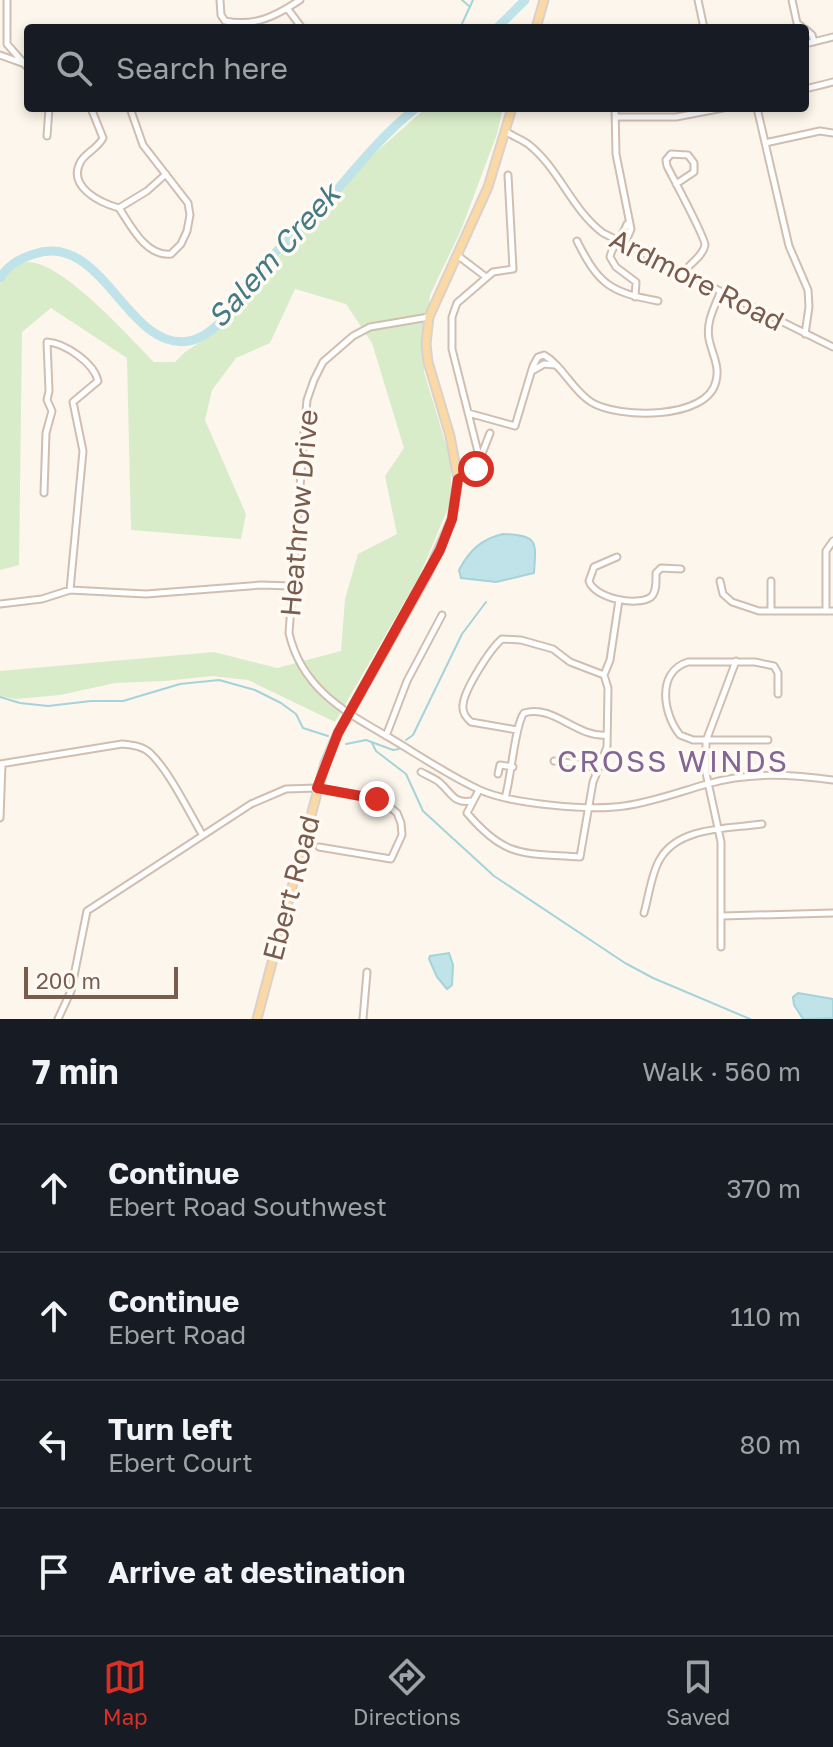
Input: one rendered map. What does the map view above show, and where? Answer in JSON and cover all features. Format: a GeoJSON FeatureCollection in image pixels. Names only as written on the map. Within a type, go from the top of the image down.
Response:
{"type":"FeatureCollection","features":[{"type":"Feature","properties":{"kind":"main road"},"geometry":{"type":"LineString","coordinates":[[537,24],[544,0]]}},
{"type":"Feature","properties":{"kind":"main road"},"geometry":{"type":"LineString","coordinates":[[429,317],[488,187],[511,112]]}},
{"type":"Feature","properties":{"kind":"main road","name":"Ebert Road"},"geometry":{"type":"LineString","coordinates":[[257,1019],[317,788],[335,740],[440,550],[452,519],[458,479],[450,436],[428,362],[429,317]]}},
{"type":"Feature","properties":{"kind":"street"},"geometry":{"type":"LineString","coordinates":[[7,0],[7,44],[24,65]]}},
{"type":"Feature","properties":{"kind":"street"},"geometry":{"type":"LineString","coordinates":[[220,0],[221,15],[225,21],[234,23],[268,20],[300,0]]}},
{"type":"Feature","properties":{"kind":"street"},"geometry":{"type":"LineString","coordinates":[[698,0],[703,24]]}},
{"type":"Feature","properties":{"kind":"street"},"geometry":{"type":"LineString","coordinates":[[792,0],[798,24]]}},
{"type":"Feature","properties":{"kind":"street"},"geometry":{"type":"LineString","coordinates":[[287,8],[299,24]]}},
{"type":"Feature","properties":{"kind":"street"},"geometry":{"type":"LineString","coordinates":[[809,33],[814,42]]}},
{"type":"Feature","properties":{"kind":"street"},"geometry":{"type":"LineString","coordinates":[[809,43],[833,37]]}},
{"type":"Feature","properties":{"kind":"street"},"geometry":{"type":"LineString","coordinates":[[0,55],[24,66]]}},
{"type":"Feature","properties":{"kind":"street"},"geometry":{"type":"LineString","coordinates":[[809,88],[833,82]]}},
{"type":"Feature","properties":{"kind":"street"},"geometry":{"type":"LineString","coordinates":[[47,136],[49,112]]}},
{"type":"Feature","properties":{"kind":"street"},"geometry":{"type":"LineString","coordinates":[[93,112],[103,138],[80,163],[79,177],[91,197],[119,208],[146,244],[162,254],[171,254],[184,240],[190,210],[181,191],[143,145],[131,112]]}},
{"type":"Feature","properties":{"kind":"street"},"geometry":{"type":"LineString","coordinates":[[615,112],[616,154],[628,221],[621,244],[611,250],[610,257],[616,267],[636,282],[635,297]]}},
{"type":"Feature","properties":{"kind":"street"},"geometry":{"type":"LineString","coordinates":[[615,117],[676,117],[702,112]]}},
{"type":"Feature","properties":{"kind":"street"},"geometry":{"type":"LineString","coordinates":[[758,112],[789,246],[808,290],[805,334]]}},
{"type":"Feature","properties":{"kind":"street","name":"Ardmore Road"},"geometry":{"type":"LineString","coordinates":[[505,131],[529,145],[543,160],[592,225],[621,244],[682,275],[833,347]]}},
{"type":"Feature","properties":{"kind":"street"},"geometry":{"type":"LineString","coordinates":[[765,143],[820,131],[833,133]]}},
{"type":"Feature","properties":{"kind":"street"},"geometry":{"type":"LineString","coordinates":[[676,184],[694,172],[694,163],[688,155],[676,153],[667,156],[667,166],[676,184],[705,242],[703,251],[682,275]]}},
{"type":"Feature","properties":{"kind":"street"},"geometry":{"type":"LineString","coordinates":[[119,208],[147,191],[166,174]]}},
{"type":"Feature","properties":{"kind":"street"},"geometry":{"type":"LineString","coordinates":[[480,460],[452,349],[452,317],[457,303],[486,277],[493,272],[513,269],[508,175]]}},
{"type":"Feature","properties":{"kind":"street"},"geometry":{"type":"LineString","coordinates":[[577,241],[599,277],[619,292],[658,301]]}},
{"type":"Feature","properties":{"kind":"street"},"geometry":{"type":"LineString","coordinates":[[456,255],[486,277]]}},
{"type":"Feature","properties":{"kind":"street"},"geometry":{"type":"LineString","coordinates":[[468,413],[515,426],[527,381],[532,371],[544,364],[556,365],[580,394],[610,411],[650,413],[694,406],[709,397],[715,387],[717,364],[708,325],[720,293]]}},
{"type":"Feature","properties":{"kind":"street","name":"Heathrow Drive"},"geometry":{"type":"LineString","coordinates":[[429,317],[370,327],[336,347],[323,362],[307,400],[289,633],[298,662],[312,684],[349,714],[386,736],[480,790],[505,798],[589,807],[622,807],[709,783],[770,773],[833,780]]}},
{"type":"Feature","properties":{"kind":"street"},"geometry":{"type":"LineString","coordinates":[[44,493],[46,433],[52,411],[47,400],[47,342],[53,342],[80,357],[96,373],[98,381],[73,402],[83,451],[70,590]]}},
{"type":"Feature","properties":{"kind":"street"},"geometry":{"type":"LineString","coordinates":[[458,479],[472,472],[490,433]]}},
{"type":"Feature","properties":{"kind":"street"},"geometry":{"type":"LineString","coordinates":[[720,581],[723,594],[746,609],[829,611],[826,551],[833,541]]}},
{"type":"Feature","properties":{"kind":"street"},"geometry":{"type":"LineString","coordinates":[[617,557],[594,567],[589,581],[596,592],[619,600],[648,599],[653,595],[656,573],[661,568],[681,569]]}},
{"type":"Feature","properties":{"kind":"street"},"geometry":{"type":"LineString","coordinates":[[771,581],[771,611]]}},
{"type":"Feature","properties":{"kind":"street"},"geometry":{"type":"LineString","coordinates":[[0,604],[42,599],[70,590],[146,594],[261,585],[291,586]]}},
{"type":"Feature","properties":{"kind":"street"},"geometry":{"type":"LineString","coordinates":[[480,790],[467,813],[499,845],[524,853],[580,857],[596,769],[607,747],[608,688],[604,675],[610,660],[619,600]]}},
{"type":"Feature","properties":{"kind":"street"},"geometry":{"type":"LineString","coordinates":[[386,736],[407,681],[442,615]]}},
{"type":"Feature","properties":{"kind":"street"},"geometry":{"type":"LineString","coordinates":[[517,730],[471,722],[463,708],[463,701],[473,682],[502,639],[521,640],[553,649],[570,662],[604,675]]}},
{"type":"Feature","properties":{"kind":"street"},"geometry":{"type":"LineString","coordinates":[[721,947],[719,831],[709,783],[706,741],[736,661]]}},
{"type":"Feature","properties":{"kind":"street"},"geometry":{"type":"LineString","coordinates":[[768,740],[706,741],[680,735],[674,728],[665,698],[667,683],[679,664],[688,662],[769,664],[778,673],[778,694]]}},
{"type":"Feature","properties":{"kind":"street"},"geometry":{"type":"LineString","coordinates":[[505,798],[520,716],[533,711],[549,714],[589,734],[607,735]]}},
{"type":"Feature","properties":{"kind":"street"},"geometry":{"type":"LineString","coordinates":[[0,818],[1,764],[122,744],[140,747],[160,764],[202,834]]}},
{"type":"Feature","properties":{"kind":"street"},"geometry":{"type":"LineString","coordinates":[[554,761],[596,769]]}},
{"type":"Feature","properties":{"kind":"street"},"geometry":{"type":"LineString","coordinates":[[498,774],[500,765],[513,767]]}},
{"type":"Feature","properties":{"kind":"street"},"geometry":{"type":"LineString","coordinates":[[421,772],[439,782],[460,802],[475,800]]}},
{"type":"Feature","properties":{"kind":"street"},"geometry":{"type":"LineString","coordinates":[[58,1019],[71,991],[87,911],[251,804],[286,789],[317,788],[385,803],[397,813],[401,823],[402,835],[391,859],[319,847]]}},
{"type":"Feature","properties":{"kind":"street"},"geometry":{"type":"LineString","coordinates":[[644,913],[654,874],[664,853],[683,838],[762,824]]}},
{"type":"Feature","properties":{"kind":"street"},"geometry":{"type":"LineString","coordinates":[[722,916],[833,913]]}},
{"type":"Feature","properties":{"kind":"street"},"geometry":{"type":"LineString","coordinates":[[363,1019],[367,972]]}},
{"type":"Feature","properties":{"kind":"green space"},"geometry":{"type":"Polygon","coordinates":[[[421,112],[502,112],[497,134],[461,230],[430,295],[424,372],[451,461],[451,501],[419,577],[335,722],[248,680],[212,676],[115,683],[60,695],[16,699],[0,696],[0,671],[214,652],[277,668],[341,651],[345,599],[358,554],[397,534],[385,476],[404,448],[372,343],[346,304],[295,289],[270,343],[236,358],[212,390],[205,420],[246,514],[241,539],[131,530],[127,358],[51,308],[22,332],[19,565],[0,570],[0,284],[19,264],[28,262],[43,266],[77,287],[154,362],[175,362],[217,331],[259,278],[366,161],[421,112]]]}},
{"type":"Feature","properties":{"kind":"water"},"geometry":{"type":"Polygon","coordinates":[[[503,534],[523,536],[533,542],[534,573],[496,582],[461,578],[459,570],[467,557],[488,539],[503,534]]]}},
{"type":"Feature","properties":{"kind":"water"},"geometry":{"type":"Polygon","coordinates":[[[449,953],[453,965],[452,985],[447,989],[437,977],[429,959],[430,956],[449,953]]]}},
{"type":"Feature","properties":{"kind":"water"},"geometry":{"type":"Polygon","coordinates":[[[798,993],[833,999],[833,1018],[803,1019],[794,1005],[793,997],[798,993]]]}},
{"type":"Feature","properties":{"kind":"waterway"},"geometry":{"type":"LineString","coordinates":[[462,0],[469,6]]}},
{"type":"Feature","properties":{"kind":"waterway"},"geometry":{"type":"LineString","coordinates":[[462,24],[473,0]]}},
{"type":"Feature","properties":{"kind":"waterway","name":"Salem Creek"},"geometry":{"type":"LineString","coordinates":[[501,24],[525,0]]}},
{"type":"Feature","properties":{"kind":"waterway","name":"Salem Creek"},"geometry":{"type":"LineString","coordinates":[[0,278],[10,266],[23,258],[58,251],[79,259],[97,274],[148,329],[167,339],[189,341],[201,337],[226,317],[277,251],[317,213],[376,145],[411,112]]}},
{"type":"Feature","properties":{"kind":"waterway"},"geometry":{"type":"LineString","coordinates":[[406,740],[413,735],[462,634],[486,602]]}},
{"type":"Feature","properties":{"kind":"waterway"},"geometry":{"type":"LineString","coordinates":[[0,697],[48,706],[123,701],[180,684],[219,680],[255,690],[281,703],[296,714],[303,728],[328,736]]}},
{"type":"Feature","properties":{"kind":"waterway"},"geometry":{"type":"LineString","coordinates":[[346,744],[366,740],[393,750],[399,749]]}},
{"type":"Feature","properties":{"kind":"waterway"},"geometry":{"type":"LineString","coordinates":[[372,743],[376,751],[406,774],[423,811],[494,876],[625,963],[750,1019]]}},
{"type":"Feature","properties":{"kind":"district","name":"CROSS WINDS"},"geometry":{"type":"Point","coordinates":[673,762]}},
{"type":"Feature","properties":{"kind":"route"},"geometry":{"type":"LineString","coordinates":[[377,799],[317,788],[338,733],[440,550],[452,519],[458,479],[476,469]]}}]}
